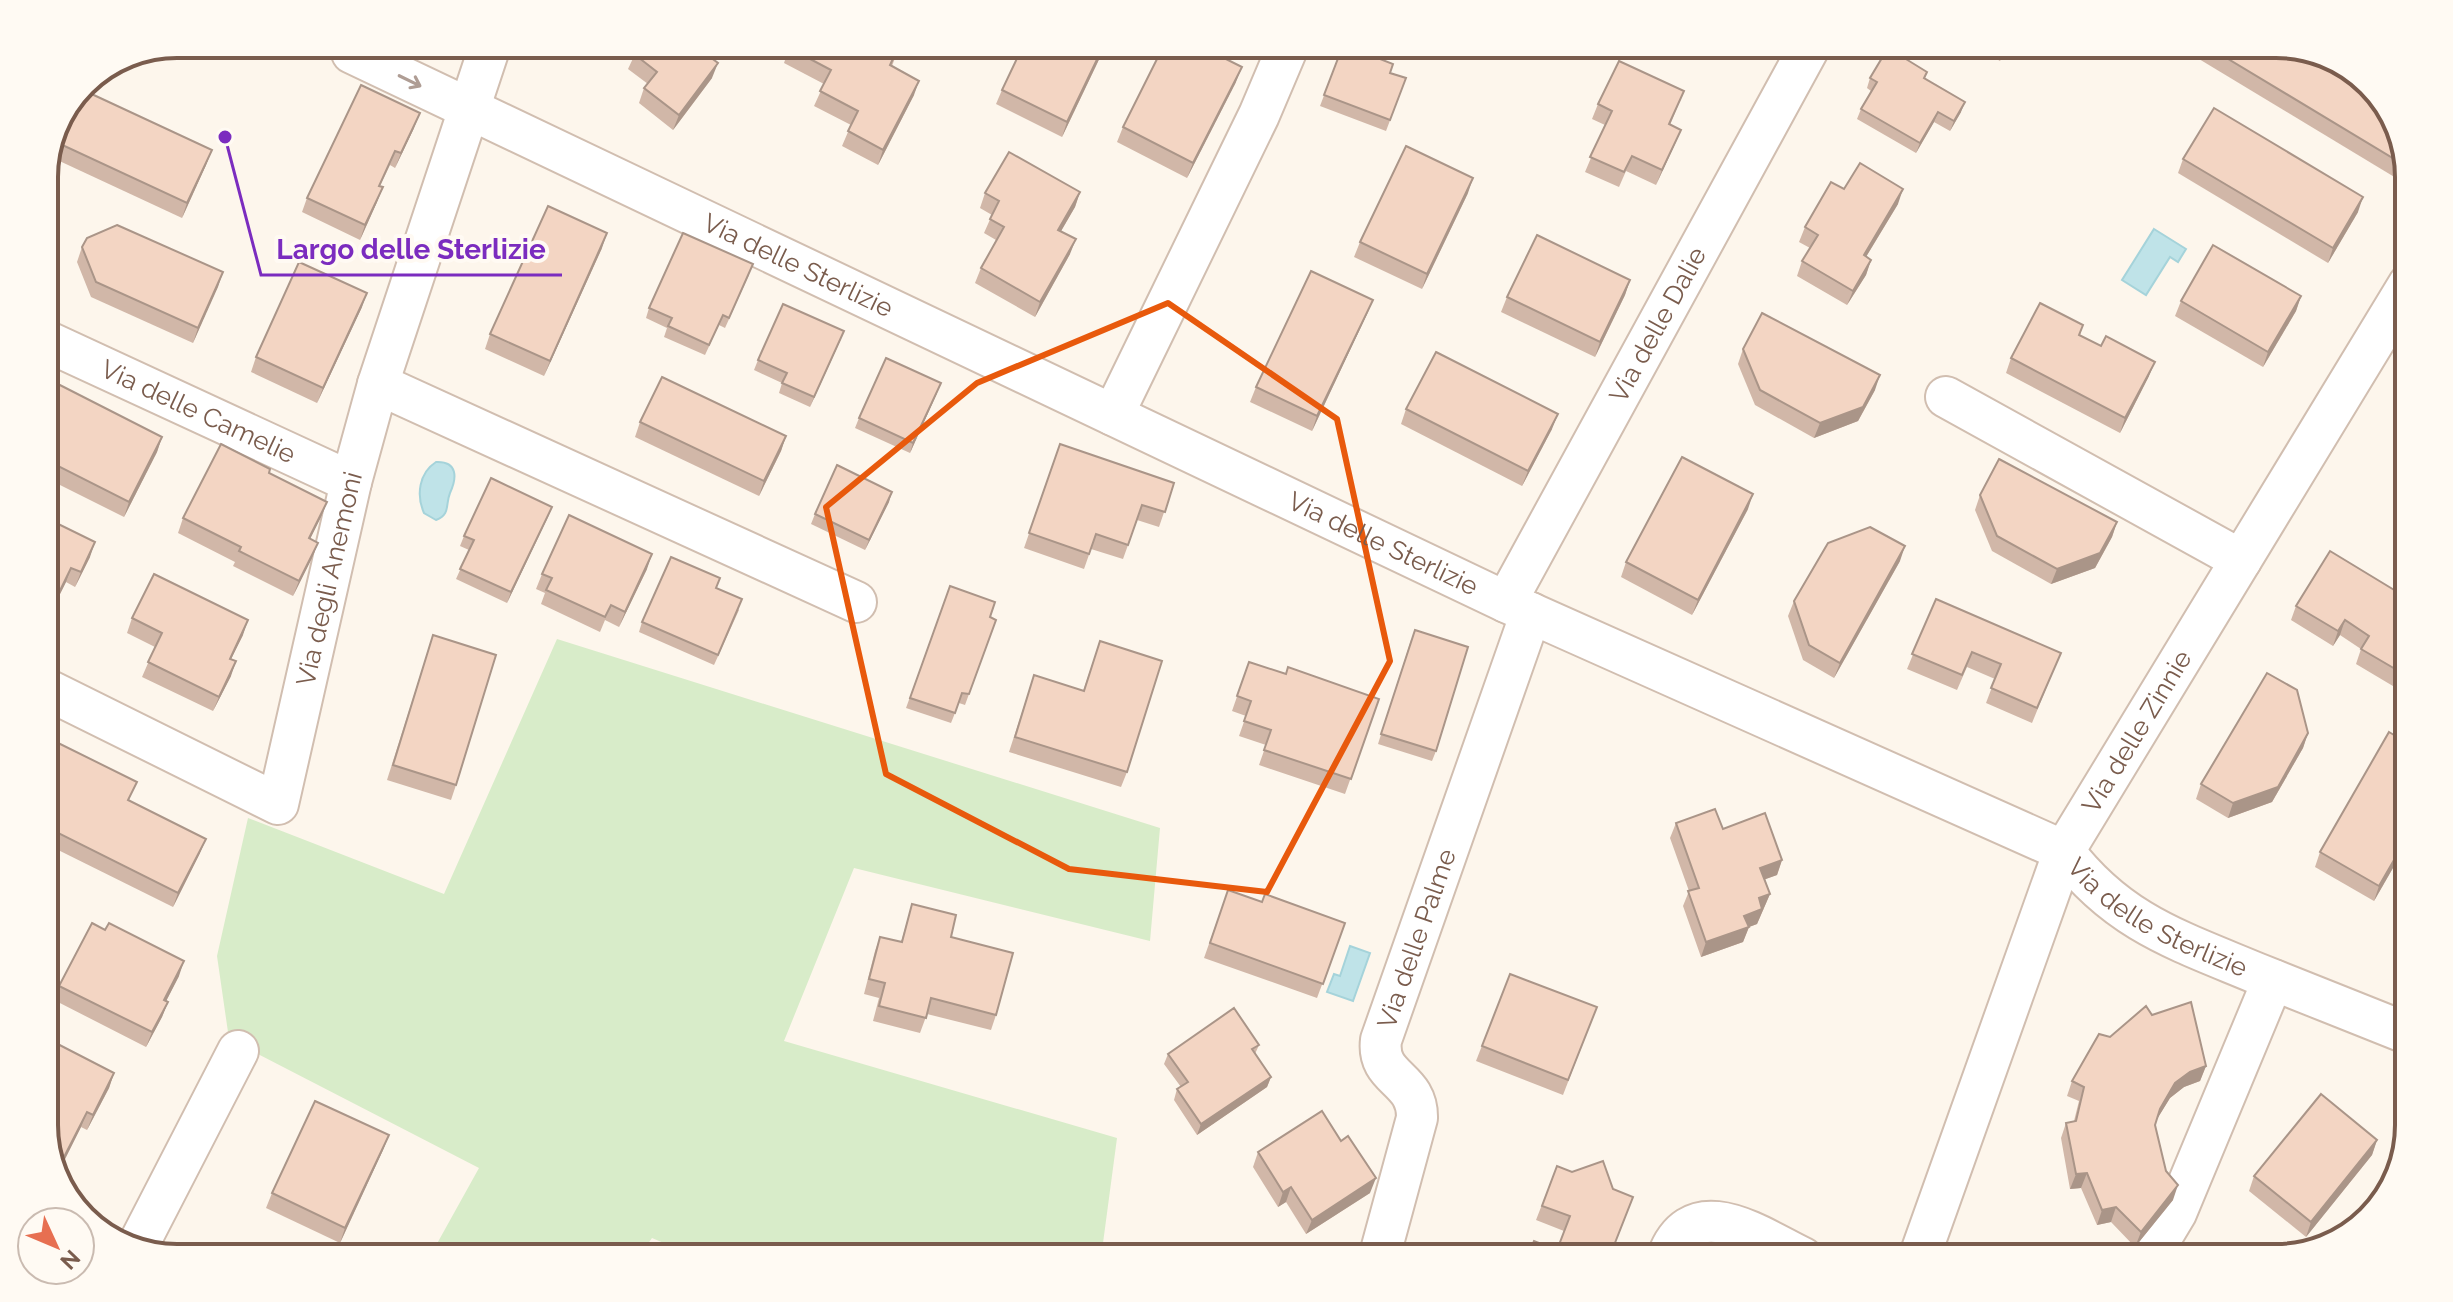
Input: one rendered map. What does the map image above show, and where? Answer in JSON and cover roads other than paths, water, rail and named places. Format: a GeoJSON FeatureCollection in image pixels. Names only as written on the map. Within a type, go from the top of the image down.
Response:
{"type":"FeatureCollection","features":[{"type":"Feature","properties":{"kind":"street","name":"Via delle Sterlizie"},"geometry":{"type":"LineString","coordinates":[[363,58],[1519,608],[2064,851],[2083,877],[2106,898],[2146,926],[2395,1028]]}},
{"type":"Feature","properties":{"kind":"street","name":"Via degli Anemoni"},"geometry":{"type":"LineString","coordinates":[[58,695],[278,804],[351,482],[378,384],[486,58]]}},
{"type":"Feature","properties":{"kind":"street"},"geometry":{"type":"LineString","coordinates":[[1113,415],[1259,115],[1283,58]]}},
{"type":"Feature","properties":{"kind":"street","name":"Via delle Dalie"},"geometry":{"type":"LineString","coordinates":[[1519,608],[1804,58]]}},
{"type":"Feature","properties":{"kind":"street","name":"Via delle Zinnie"},"geometry":{"type":"LineString","coordinates":[[1924,1244],[2064,851],[2395,307]]}},
{"type":"Feature","properties":{"kind":"street","name":"Via delle Camelie"},"geometry":{"type":"LineString","coordinates":[[58,346],[351,482]]}},
{"type":"Feature","properties":{"kind":"street"},"geometry":{"type":"LineString","coordinates":[[378,384],[856,602]]}},
{"type":"Feature","properties":{"kind":"street"},"geometry":{"type":"LineString","coordinates":[[1946,397],[2241,560]]}},
{"type":"Feature","properties":{"kind":"street","name":"Via delle Palme"},"geometry":{"type":"LineString","coordinates":[[1383,1244],[1417,1118],[1417,1106],[1406,1085],[1389,1073],[1382,1063],[1381,1040],[1519,608]]}},
{"type":"Feature","properties":{"kind":"street"},"geometry":{"type":"LineString","coordinates":[[2157,1244],[2176,1213],[2273,980]]}},
{"type":"Feature","properties":{"kind":"street"},"geometry":{"type":"LineString","coordinates":[[141,1239],[238,1051]]}},
{"type":"Feature","properties":{"kind":"street"},"geometry":{"type":"LineString","coordinates":[[1674,1244],[1682,1232],[1708,1220],[1730,1224],[1773,1244]]}},
{"type":"Feature","properties":{"kind":"water"},"geometry":{"type":"Polygon","coordinates":[[[2154,229],[2186,249],[2178,262],[2170,257],[2146,295],[2122,280],[2154,229]]]}},
{"type":"Feature","properties":{"kind":"water"},"geometry":{"type":"Polygon","coordinates":[[[436,462],[452,467],[454,482],[446,512],[436,520],[424,513],[420,492],[426,472],[436,462]]]}},
{"type":"Feature","properties":{"kind":"water"},"geometry":{"type":"Polygon","coordinates":[[[1350,946],[1370,953],[1353,1001],[1327,992],[1334,974],[1340,976],[1350,946]]]}},
{"type":"Feature","properties":{"kind":"place","name":"Largo delle Sterlizie"},"geometry":{"type":"Point","coordinates":[225,137]}}]}
